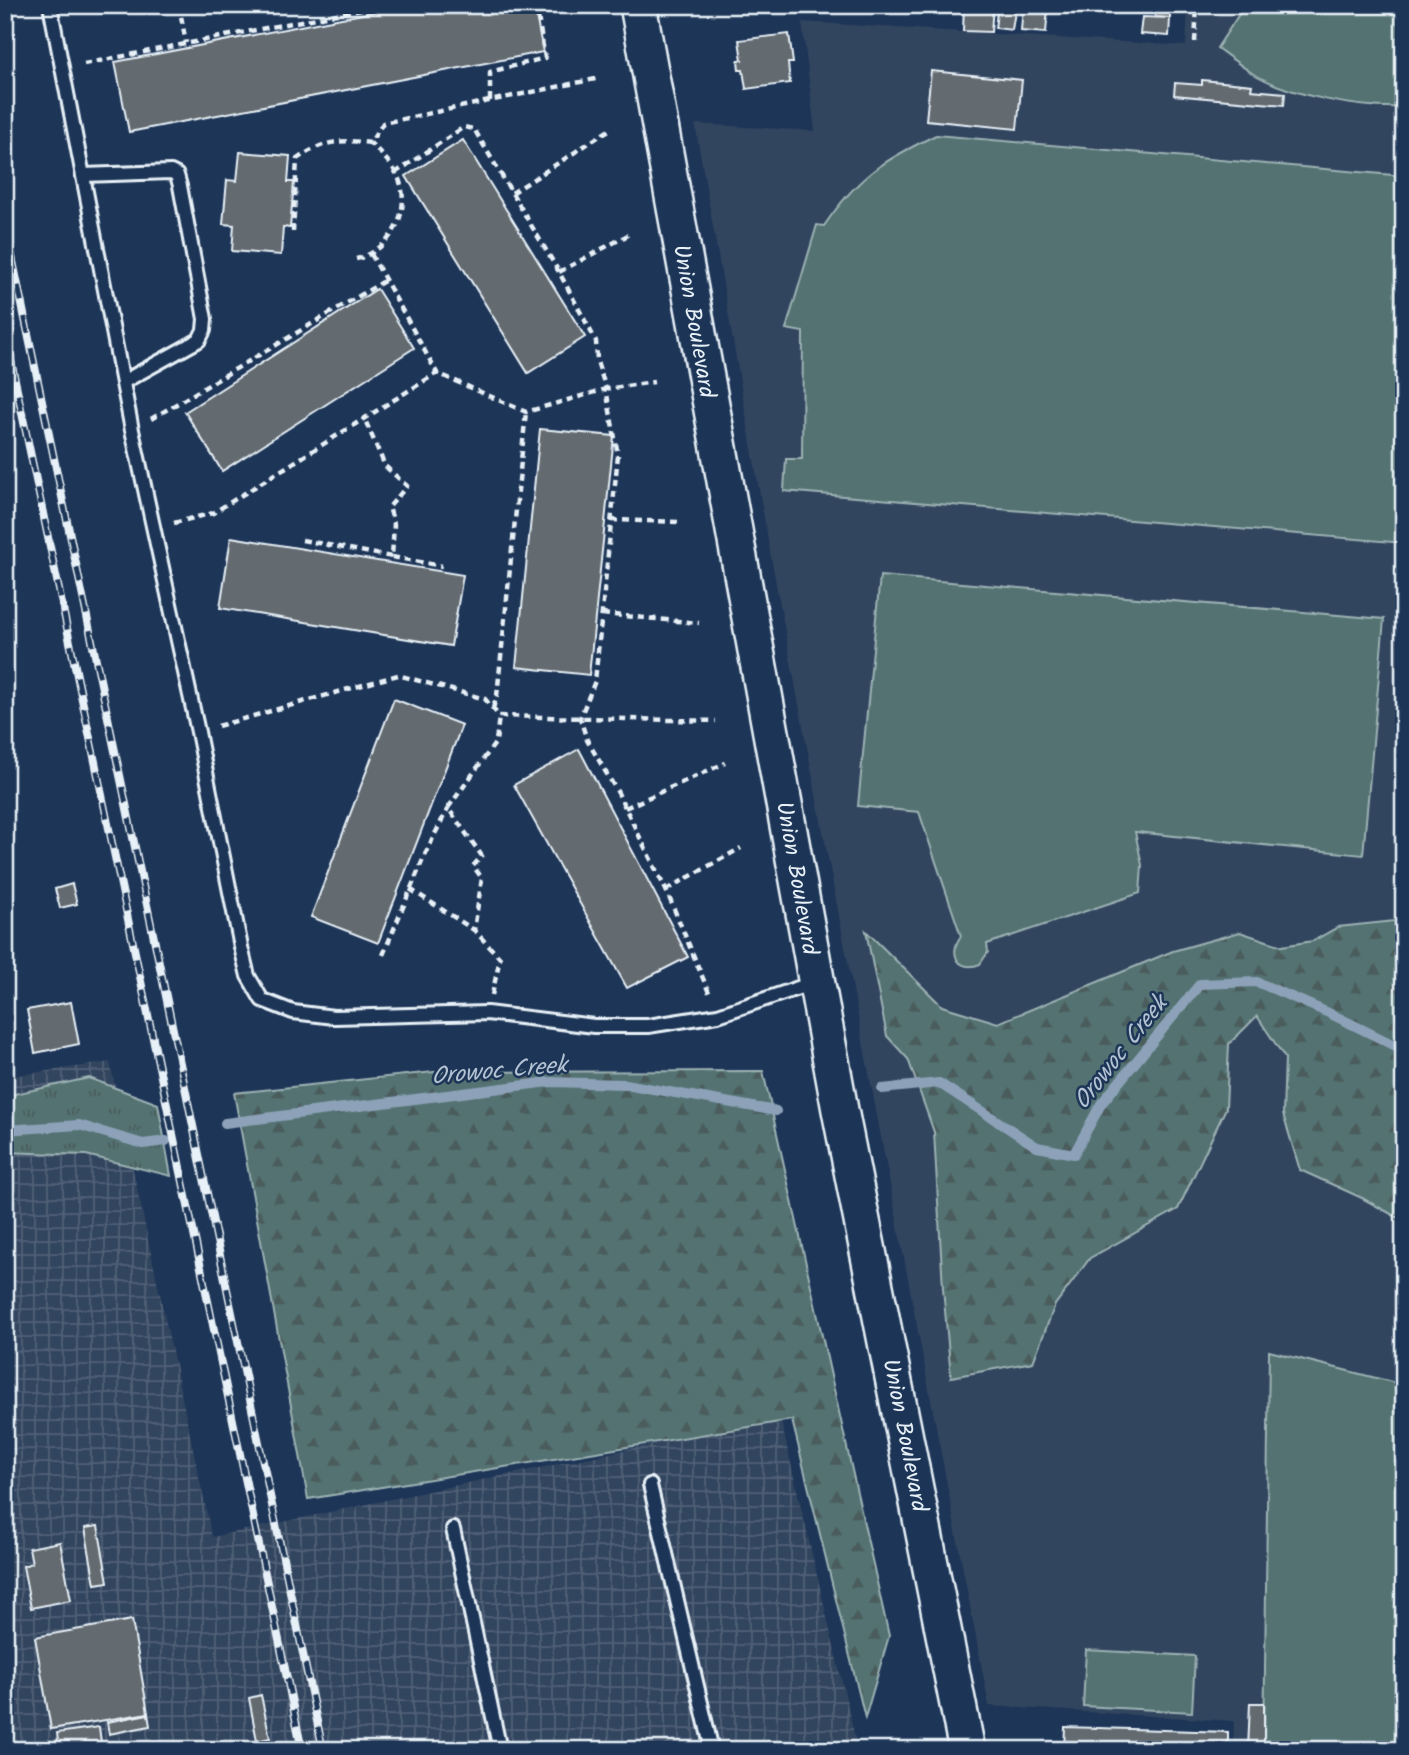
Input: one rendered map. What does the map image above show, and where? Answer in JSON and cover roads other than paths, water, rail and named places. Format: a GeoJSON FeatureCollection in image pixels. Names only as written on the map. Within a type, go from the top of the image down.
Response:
{"type":"FeatureCollection","features":[{"type":"Feature","properties":{"kind":"main road","name":"Union Boulevard"},"geometry":{"type":"LineString","coordinates":[[638,5],[817,982],[967,1750]]}},
{"type":"Feature","properties":{"kind":"lane"},"geometry":{"type":"LineString","coordinates":[[50,5],[132,430],[198,732],[241,947],[248,976],[262,1000],[293,1012],[334,1017],[487,1013],[594,1026],[648,1026],[718,1015],[817,982]]}},
{"type":"Feature","properties":{"kind":"lane"},"geometry":{"type":"LineString","coordinates":[[83,176],[171,172],[177,175],[180,186],[205,319],[204,330],[199,340],[123,382]]}},
{"type":"Feature","properties":{"kind":"lane"},"geometry":{"type":"LineString","coordinates":[[650,1485],[712,1750]]}},
{"type":"Feature","properties":{"kind":"lane"},"geometry":{"type":"LineString","coordinates":[[453,1530],[500,1750]]}},
{"type":"Feature","properties":{"kind":"waterway","name":"Orowoc Creek"},"geometry":{"type":"LineString","coordinates":[[882,1089],[939,1083],[1037,1147],[1074,1154],[1101,1104],[1200,984],[1257,982],[1404,1050]]}},
{"type":"Feature","properties":{"kind":"waterway","name":"Orowoc Creek"},"geometry":{"type":"LineString","coordinates":[[225,1123],[549,1082],[625,1084],[776,1111]]}},
{"type":"Feature","properties":{"kind":"waterway","name":"Orowoc Creek"},"geometry":{"type":"LineString","coordinates":[[5,1130],[79,1125],[143,1144],[166,1141]]}},
{"type":"Feature","properties":{"kind":"railway"},"geometry":{"type":"LineString","coordinates":[[5,223],[323,1750]]}},
{"type":"Feature","properties":{"kind":"railway"},"geometry":{"type":"LineString","coordinates":[[5,332],[302,1750]]}}]}
